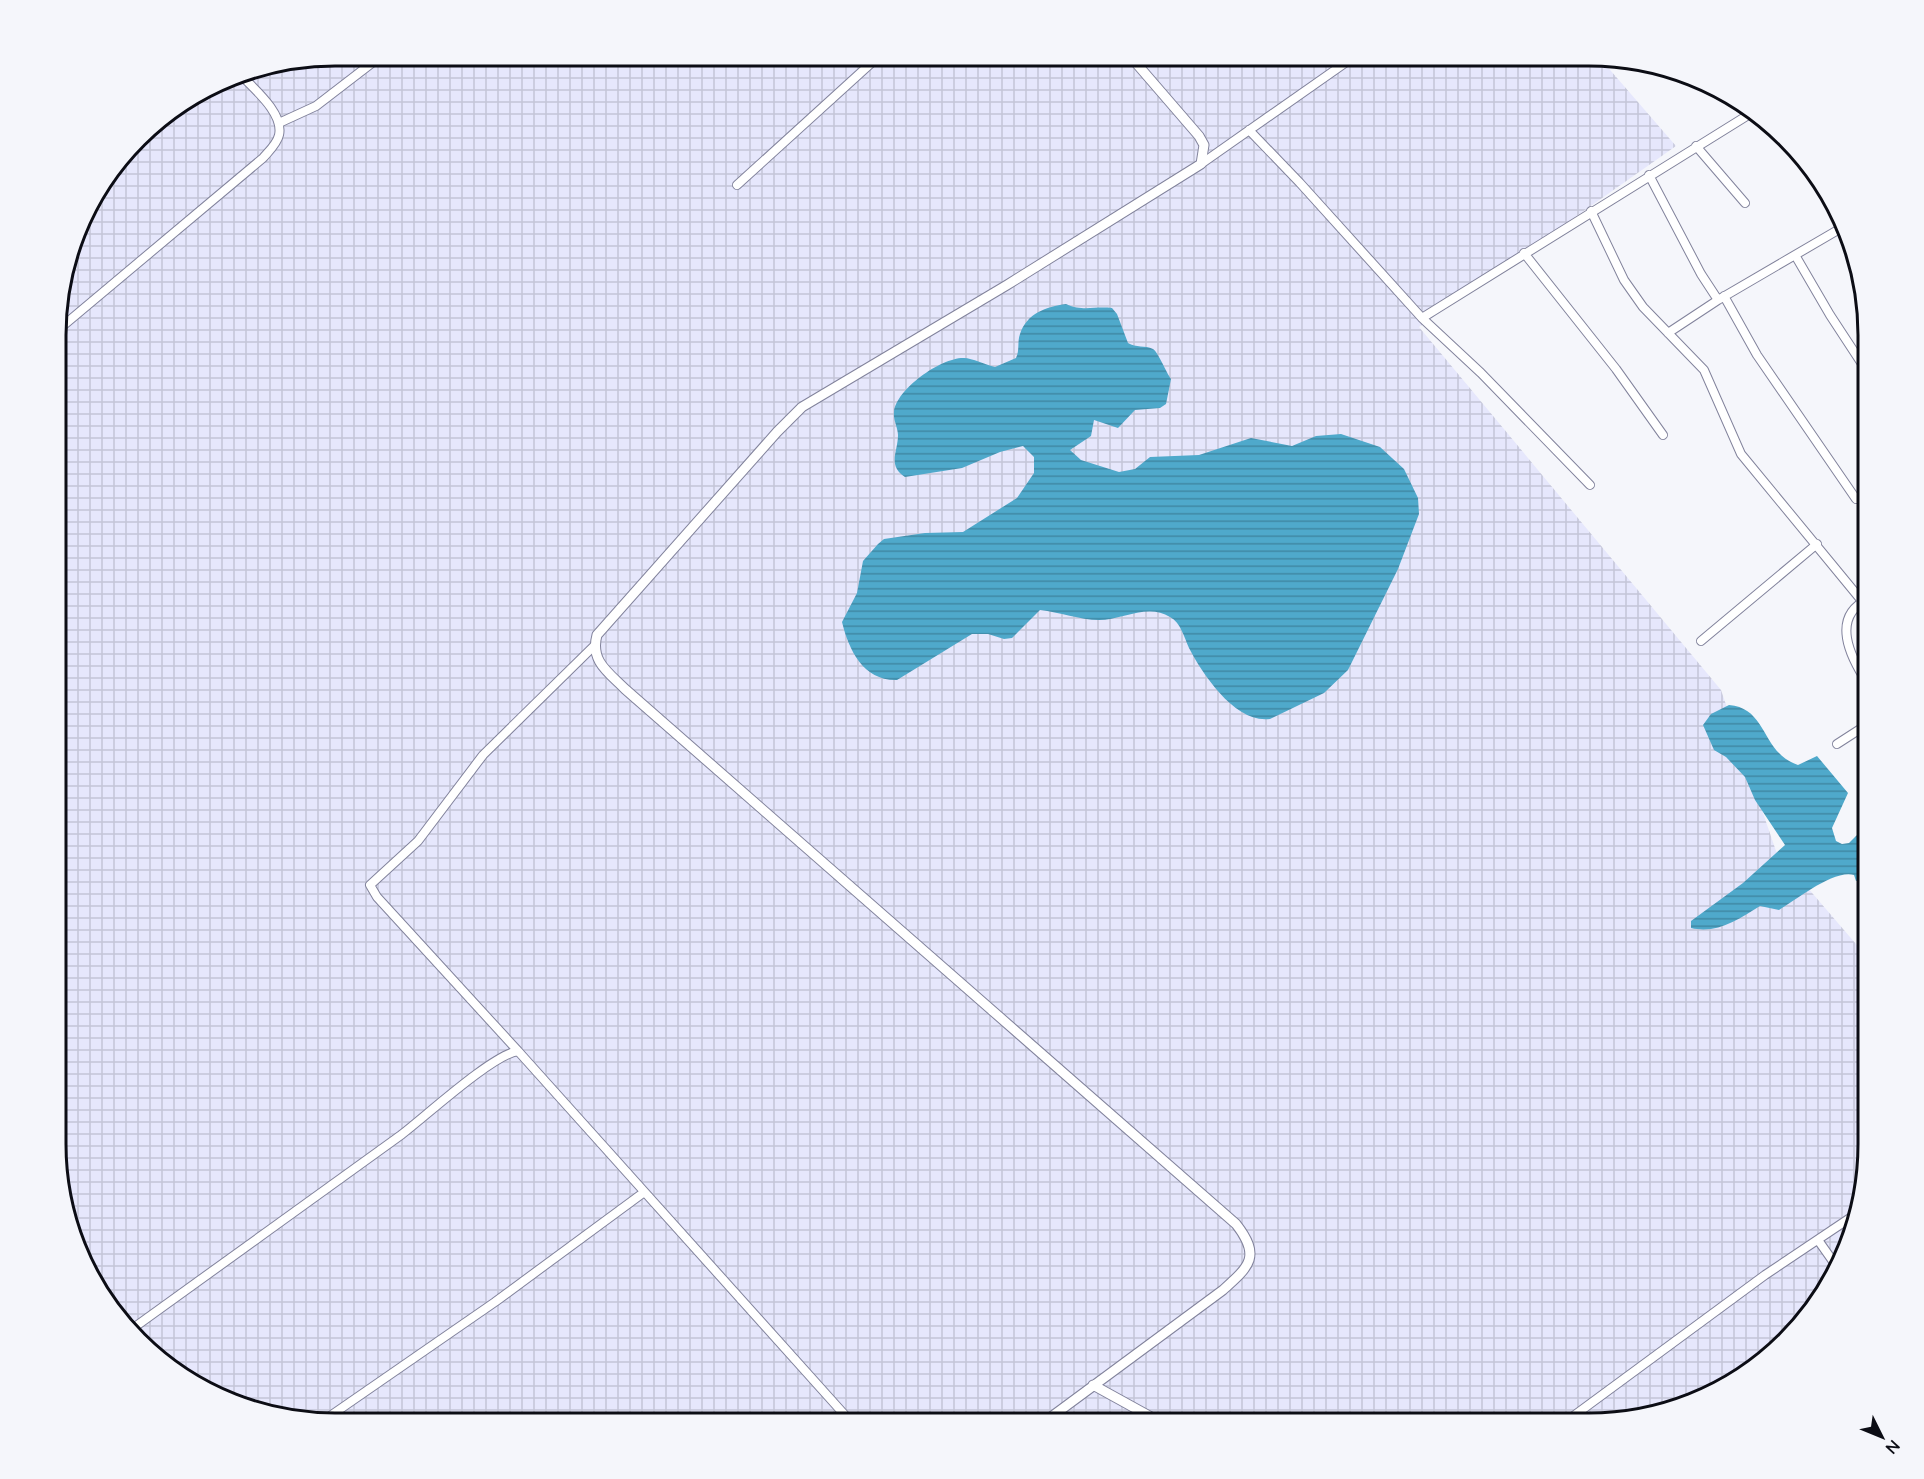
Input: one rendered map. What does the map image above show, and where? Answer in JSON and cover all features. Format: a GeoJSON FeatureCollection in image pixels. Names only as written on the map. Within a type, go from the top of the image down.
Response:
{"type":"FeatureCollection","features":[{"type":"Feature","properties":{"kind":"street"},"geometry":{"type":"LineString","coordinates":[[279,123],[316,106],[368,66]]}},
{"type":"Feature","properties":{"kind":"street"},"geometry":{"type":"LineString","coordinates":[[737,185],[868,66]]}},
{"type":"Feature","properties":{"kind":"street"},"geometry":{"type":"LineString","coordinates":[[1139,66],[1199,136],[1204,145],[1201,164]]}},
{"type":"Feature","properties":{"kind":"street"},"geometry":{"type":"LineString","coordinates":[[1055,1413],[1223,1290],[1243,1272],[1250,1259],[1250,1247],[1246,1237],[1236,1224],[625,689],[598,662],[594,646],[597,635],[802,407],[1055,256],[1201,164],[1341,66]]}},
{"type":"Feature","properties":{"kind":"street"},"geometry":{"type":"LineString","coordinates":[[67,323],[263,158],[275,144],[279,135],[279,123],[270,108],[246,81]]}},
{"type":"Feature","properties":{"kind":"street"},"geometry":{"type":"LineString","coordinates":[[1422,318],[1745,116]]}},
{"type":"Feature","properties":{"kind":"street"},"geometry":{"type":"LineString","coordinates":[[1249,130],[1422,318],[1481,373],[1590,485]]}},
{"type":"Feature","properties":{"kind":"street"},"geometry":{"type":"LineString","coordinates":[[1696,146],[1745,203]]}},
{"type":"Feature","properties":{"kind":"street"},"geometry":{"type":"LineString","coordinates":[[1649,175],[1701,274],[1721,298],[1757,355],[1856,499]]}},
{"type":"Feature","properties":{"kind":"street"},"geometry":{"type":"LineString","coordinates":[[1591,211],[1624,280],[1643,307],[1704,370],[1741,454],[1858,592]]}},
{"type":"Feature","properties":{"kind":"street"},"geometry":{"type":"LineString","coordinates":[[1668,333],[1721,298],[1836,231]]}},
{"type":"Feature","properties":{"kind":"street"},"geometry":{"type":"LineString","coordinates":[[1524,253],[1616,369],[1663,435]]}},
{"type":"Feature","properties":{"kind":"street"},"geometry":{"type":"LineString","coordinates":[[1795,255],[1858,358]]}},
{"type":"Feature","properties":{"kind":"street"},"geometry":{"type":"LineString","coordinates":[[1701,641],[1817,544]]}},
{"type":"Feature","properties":{"kind":"street"},"geometry":{"type":"LineString","coordinates":[[1858,607],[1847,618],[1848,640],[1858,668]]}},
{"type":"Feature","properties":{"kind":"street"},"geometry":{"type":"LineString","coordinates":[[594,646],[483,755],[418,841],[370,885],[376,897],[590,1129],[643,1193],[843,1413]]}},
{"type":"Feature","properties":{"kind":"street"},"geometry":{"type":"LineString","coordinates":[[1837,744],[1858,730]]}},
{"type":"Feature","properties":{"kind":"street"},"geometry":{"type":"LineString","coordinates":[[137,1325],[402,1134],[489,1066],[510,1052],[518,1051]]}},
{"type":"Feature","properties":{"kind":"street"},"geometry":{"type":"LineString","coordinates":[[335,1413],[495,1302],[643,1193]]}},
{"type":"Feature","properties":{"kind":"street"},"geometry":{"type":"LineString","coordinates":[[1579,1413],[1765,1275],[1847,1220]]}},
{"type":"Feature","properties":{"kind":"street"},"geometry":{"type":"LineString","coordinates":[[1818,1240],[1832,1259]]}},
{"type":"Feature","properties":{"kind":"street"},"geometry":{"type":"LineString","coordinates":[[1093,1384],[1144,1413]]}},
{"type":"Feature","properties":{"kind":"shaded area"},"geometry":{"type":"Polygon","coordinates":[[[335,66],[1608,67],[1676,146],[1419,327],[1721,690],[1776,851],[1858,946],[1858,1144],[1853,1196],[1844,1230],[1830,1263],[1813,1293],[1791,1321],[1766,1346],[1738,1368],[1708,1385],[1675,1399],[1624,1411],[1589,1413],[335,1413],[300,1411],[249,1399],[216,1385],[186,1368],[145,1334],[122,1308],[102,1278],[87,1247],[75,1213],[68,1179],[66,1144],[66,335],[68,300],[80,249],[94,216],[111,186],[145,145],[171,122],[201,102],[232,87],[266,75],[300,68],[335,66]]]}},
{"type":"Feature","properties":{"kind":"water"},"geometry":{"type":"Polygon","coordinates":[[[1066,304],[1083,308],[1112,308],[1117,314],[1128,343],[1153,349],[1171,379],[1166,404],[1160,408],[1135,410],[1118,428],[1094,420],[1091,436],[1070,450],[1081,460],[1119,472],[1135,469],[1150,457],[1199,455],[1251,438],[1292,446],[1316,436],[1341,434],[1380,447],[1404,469],[1418,498],[1419,514],[1398,569],[1348,670],[1324,693],[1270,719],[1245,714],[1222,696],[1212,684],[1195,659],[1177,623],[1162,613],[1153,612],[1099,620],[1040,610],[1012,638],[972,634],[897,680],[885,679],[867,670],[854,653],[842,622],[857,593],[863,561],[878,544],[884,539],[925,533],[963,532],[1017,498],[1034,473],[1034,457],[1023,446],[1000,452],[962,468],[905,477],[896,468],[895,463],[898,435],[894,412],[897,403],[911,385],[944,363],[964,358],[995,367],[1016,358],[1020,334],[1027,321],[1038,312],[1066,304]]]}},
{"type":"Feature","properties":{"kind":"water"},"geometry":{"type":"Polygon","coordinates":[[[1729,705],[1742,708],[1758,722],[1770,742],[1786,759],[1798,765],[1817,756],[1848,793],[1832,828],[1836,841],[1842,844],[1849,843],[1858,834],[1858,880],[1856,881],[1854,875],[1846,874],[1826,881],[1779,910],[1760,906],[1735,921],[1718,927],[1691,928],[1691,921],[1743,883],[1785,845],[1755,800],[1745,777],[1726,757],[1714,750],[1703,725],[1711,714],[1729,705]]]}}]}
